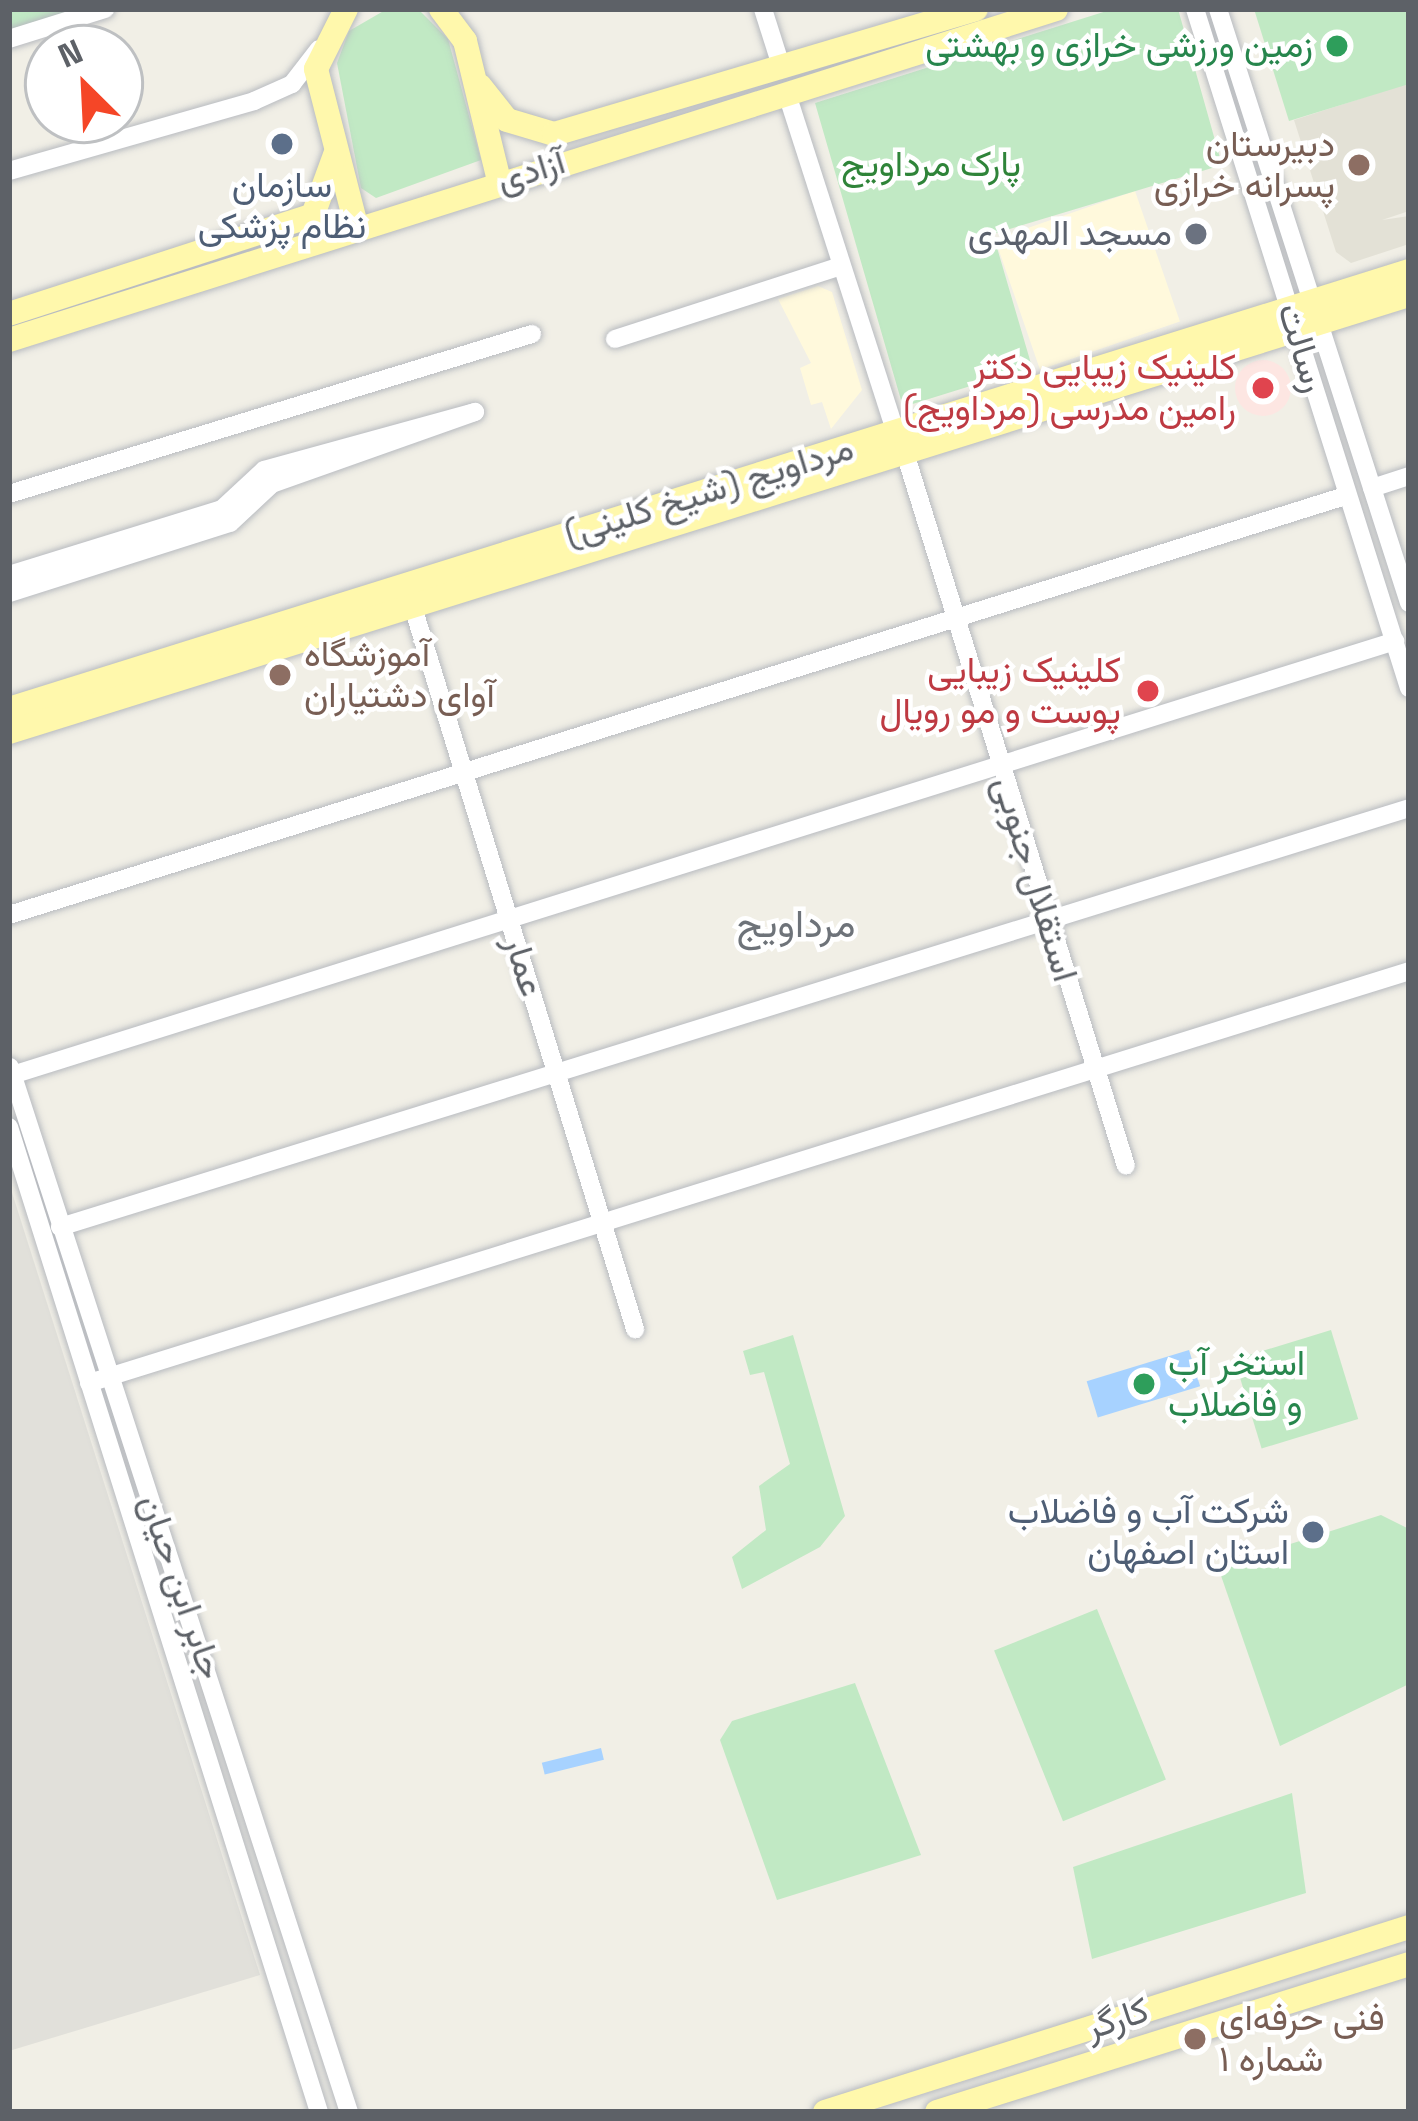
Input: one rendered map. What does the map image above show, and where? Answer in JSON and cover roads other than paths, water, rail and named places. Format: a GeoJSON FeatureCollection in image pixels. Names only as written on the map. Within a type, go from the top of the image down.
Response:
{"type":"FeatureCollection","features":[{"type":"Feature","properties":{"kind":"main road"},"geometry":{"type":"LineString","coordinates":[[441,9],[480,86],[499,181]]}},
{"type":"Feature","properties":{"kind":"main road","name":"آزادی"},"geometry":{"type":"LineString","coordinates":[[9,340],[499,181],[976,9]]}},
{"type":"Feature","properties":{"kind":"main road","name":"آزادی"},"geometry":{"type":"LineString","coordinates":[[480,86],[507,121],[554,134],[784,82],[1056,9]]}},
{"type":"Feature","properties":{"kind":"main road"},"geometry":{"type":"LineString","coordinates":[[336,14],[319,50],[335,155],[356,225]]}},
{"type":"Feature","properties":{"kind":"main road"},"geometry":{"type":"LineString","coordinates":[[9,314],[313,215],[335,155]]}},
{"type":"Feature","properties":{"kind":"main road","name":"مرداویج (شیخ کلینی)"},"geometry":{"type":"LineString","coordinates":[[9,709],[900,443],[1305,316],[1409,271]]}},
{"type":"Feature","properties":{"kind":"main road","name":"مرداویج (شیخ کلینی)"},"geometry":{"type":"LineString","coordinates":[[1305,316],[1409,295]]}},
{"type":"Feature","properties":{"kind":"main road","name":"مرداویج (شیخ کلینی)"},"geometry":{"type":"LineString","coordinates":[[9,732],[900,443]]}},
{"type":"Feature","properties":{"kind":"main road","name":"کارگر"},"geometry":{"type":"LineString","coordinates":[[825,2112],[1409,1928]]}},
{"type":"Feature","properties":{"kind":"main road","name":"کارگر"},"geometry":{"type":"LineString","coordinates":[[937,2112],[1409,1964]]}},
{"type":"Feature","properties":{"kind":"street"},"geometry":{"type":"LineString","coordinates":[[9,38],[105,9]]}},
{"type":"Feature","properties":{"kind":"street","name":"استقلال جنوبی"},"geometry":{"type":"LineString","coordinates":[[763,9],[1126,1166]]}},
{"type":"Feature","properties":{"kind":"street","name":"رسالت"},"geometry":{"type":"LineString","coordinates":[[1195,9],[1372,488],[1409,603]]}},
{"type":"Feature","properties":{"kind":"street","name":"رسالت"},"geometry":{"type":"LineString","coordinates":[[1218,9],[1305,316],[1348,495],[1409,688]]}},
{"type":"Feature","properties":{"kind":"street"},"geometry":{"type":"LineString","coordinates":[[9,172],[254,100],[292,84],[319,50]]}},
{"type":"Feature","properties":{"kind":"street"},"geometry":{"type":"LineString","coordinates":[[615,339],[841,266]]}},
{"type":"Feature","properties":{"kind":"street"},"geometry":{"type":"LineString","coordinates":[[9,494],[532,334]]}},
{"type":"Feature","properties":{"kind":"street"},"geometry":{"type":"LineString","coordinates":[[9,575],[222,508],[264,470],[476,412],[272,484],[230,523],[9,593]]}},
{"type":"Feature","properties":{"kind":"street"},"geometry":{"type":"LineString","coordinates":[[1372,488],[1409,476]]}},
{"type":"Feature","properties":{"kind":"street"},"geometry":{"type":"LineString","coordinates":[[9,915],[1348,495]]}},
{"type":"Feature","properties":{"kind":"street","name":"عمار"},"geometry":{"type":"LineString","coordinates":[[412,604],[635,1329]]}},
{"type":"Feature","properties":{"kind":"street"},"geometry":{"type":"LineString","coordinates":[[10,1072],[1395,641]]}},
{"type":"Feature","properties":{"kind":"street"},"geometry":{"type":"LineString","coordinates":[[60,1226],[1409,808]]}},
{"type":"Feature","properties":{"kind":"street"},"geometry":{"type":"LineString","coordinates":[[98,1380],[1409,971]]}},
{"type":"Feature","properties":{"kind":"street","name":"جابر ابن حیان"},"geometry":{"type":"LineString","coordinates":[[10,1072],[60,1226],[98,1380],[237,1858],[319,2112]]}},
{"type":"Feature","properties":{"kind":"street","name":"جابر ابن حیان"},"geometry":{"type":"LineString","coordinates":[[9,1127],[266,1850],[349,2112]]}},
{"type":"Feature","properties":{"kind":"street"},"geometry":{"type":"LineString","coordinates":[[237,1858],[266,1850]]}},
{"type":"Feature","properties":{"kind":"water","name":"استخر آب و فاضلاب"},"geometry":{"type":"Polygon","coordinates":[[[1189,1350],[1200,1386],[1098,1418],[1087,1381],[1189,1350]]]}},
{"type":"Feature","properties":{"kind":"water"},"geometry":{"type":"Polygon","coordinates":[[[601,1748],[604,1760],[545,1774],[542,1763],[601,1748]]]}},
{"type":"Feature","properties":{"kind":"place","name":"زمین ورزشی خرازی و بهشتی"},"geometry":{"type":"Point","coordinates":[1337,46]}},
{"type":"Feature","properties":{"kind":"place","name":"سازمان نظام پزشکی"},"geometry":{"type":"Point","coordinates":[282,144]}},
{"type":"Feature","properties":{"kind":"place","name":"دبیرستان پسرانه خرازی"},"geometry":{"type":"Point","coordinates":[1359,165]}},
{"type":"Feature","properties":{"kind":"place","name":"مسجد المهدی"},"geometry":{"type":"Point","coordinates":[1196,234]}},
{"type":"Feature","properties":{"kind":"place","name":"کلینیک زیبایی دکتر رامین مدرسی (مرداویج)"},"geometry":{"type":"Point","coordinates":[1263,388]}},
{"type":"Feature","properties":{"kind":"place","name":"آموزشگاه آوای دشتیاران"},"geometry":{"type":"Point","coordinates":[280,675]}},
{"type":"Feature","properties":{"kind":"place","name":"کلینیک زیبایی پوست و مو رویال"},"geometry":{"type":"Point","coordinates":[1148,691]}},
{"type":"Feature","properties":{"kind":"place","name":"استخر آب و فاضلاب"},"geometry":{"type":"Point","coordinates":[1144,1384]}},
{"type":"Feature","properties":{"kind":"place","name":"شرکت آب و فاضلاب استان اصفهان"},"geometry":{"type":"Point","coordinates":[1313,1532]}},
{"type":"Feature","properties":{"kind":"place","name":"فنی حرفه‌ای شماره ۱"},"geometry":{"type":"Point","coordinates":[1195,2039]}},
{"type":"Feature","properties":{"kind":"district","name":"مرداویج"},"geometry":{"type":"Point","coordinates":[796,924]}},
{"type":"Feature","properties":{"kind":"park label","name":"پارک مرداویج"},"geometry":{"type":"Point","coordinates":[931,165]}}]}
